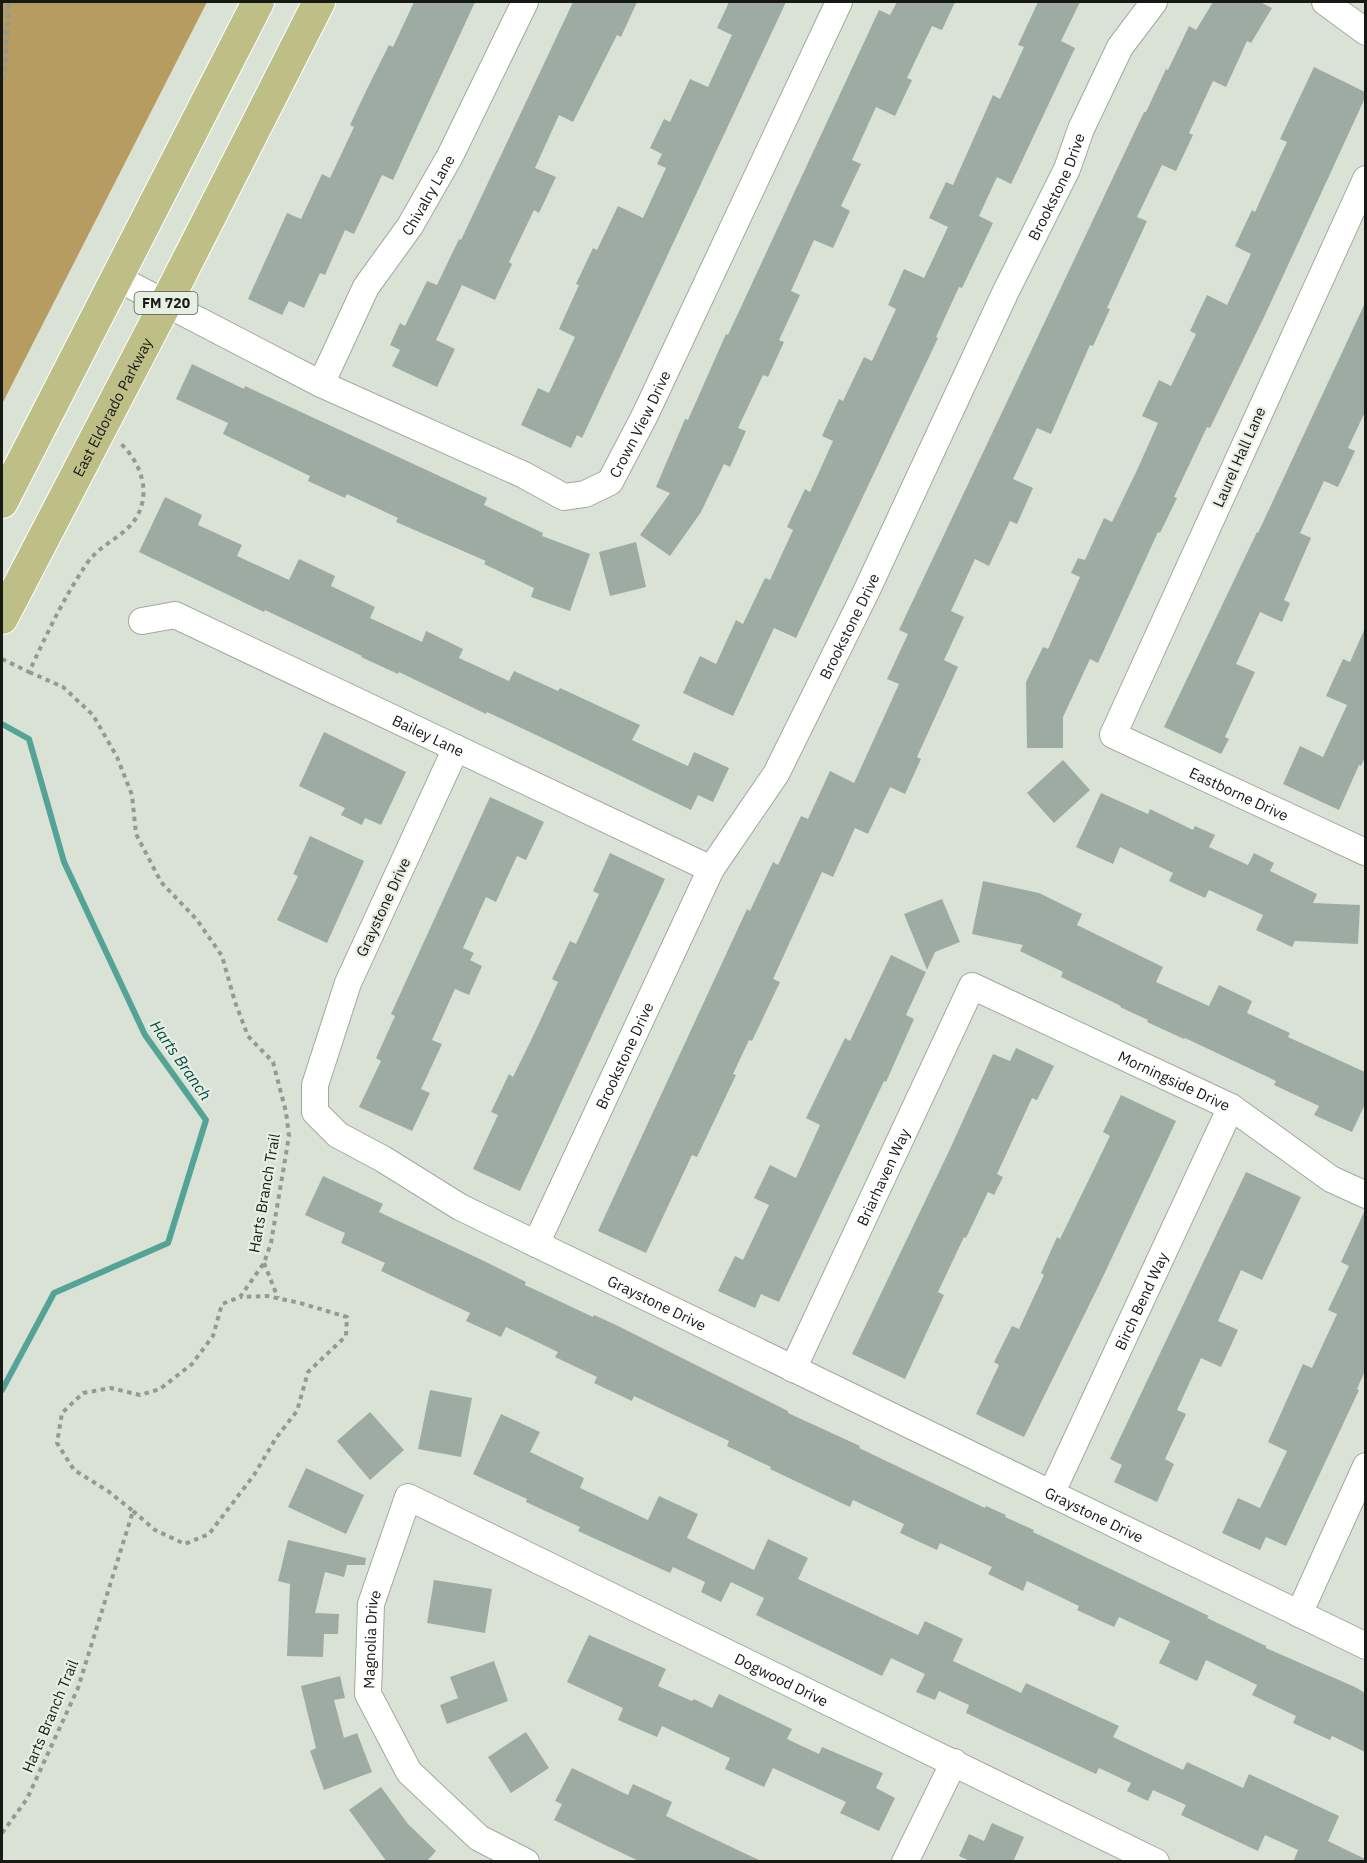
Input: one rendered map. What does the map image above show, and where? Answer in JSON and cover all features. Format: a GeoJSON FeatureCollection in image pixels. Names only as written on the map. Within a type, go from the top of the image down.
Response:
{"type":"FeatureCollection","features":[{"type":"Feature","properties":{"kind":"main road","name":"FM 720"},"geometry":{"type":"LineString","coordinates":[[2,502],[258,2]]}},
{"type":"Feature","properties":{"kind":"main road","name":"East Eldorado Parkway"},"geometry":{"type":"LineString","coordinates":[[5,610],[166,303],[319,2]]}},
{"type":"Feature","properties":{"kind":"street","name":"Chivalry Lane"},"geometry":{"type":"LineString","coordinates":[[321,384],[366,287],[410,226],[450,156],[525,2]]}},
{"type":"Feature","properties":{"kind":"street","name":"Crown View Drive"},"geometry":{"type":"LineString","coordinates":[[117,278],[321,384],[524,475],[564,497],[585,494],[610,482],[645,415],[838,2]]}},
{"type":"Feature","properties":{"kind":"street","name":"Brookstone Drive"},"geometry":{"type":"LineString","coordinates":[[536,1244],[711,869],[776,774],[866,592],[1006,291],[1067,169],[1081,129],[1120,46],[1154,2]]}},
{"type":"Feature","properties":{"kind":"street"},"geometry":{"type":"LineString","coordinates":[[1325,2],[1365,32]]}},
{"type":"Feature","properties":{"kind":"street","name":"Laurel Hall Lane"},"geometry":{"type":"LineString","coordinates":[[1113,735],[1365,178]]}},
{"type":"Feature","properties":{"kind":"street","name":"Bailey Lane"},"geometry":{"type":"LineString","coordinates":[[142,621],[175,615],[711,869]]}},
{"type":"Feature","properties":{"kind":"street","name":"Eastborne Drive"},"geometry":{"type":"LineString","coordinates":[[1113,735],[1365,851]]}},
{"type":"Feature","properties":{"kind":"street","name":"Graystone Drive"},"geometry":{"type":"LineString","coordinates":[[456,748],[348,983],[315,1085],[315,1112],[338,1135],[383,1159],[460,1208],[1365,1646]]}},
{"type":"Feature","properties":{"kind":"street","name":"Morningside Drive"},"geometry":{"type":"LineString","coordinates":[[972,986],[1231,1107],[1331,1179],[1365,1195]]}},
{"type":"Feature","properties":{"kind":"street","name":"Briarhaven Way"},"geometry":{"type":"LineString","coordinates":[[793,1369],[972,986]]}},
{"type":"Feature","properties":{"kind":"street","name":"Birch Bend Way"},"geometry":{"type":"LineString","coordinates":[[1051,1494],[1231,1107]]}},
{"type":"Feature","properties":{"kind":"street"},"geometry":{"type":"LineString","coordinates":[[1299,1614],[1365,1466]]}},
{"type":"Feature","properties":{"kind":"street","name":"Dogwood Drive"},"geometry":{"type":"LineString","coordinates":[[408,1497],[1156,1862]]}},
{"type":"Feature","properties":{"kind":"street","name":"Magnolia Drive"},"geometry":{"type":"LineString","coordinates":[[408,1497],[371,1604],[368,1694],[409,1772],[479,1838],[526,1862]]}},
{"type":"Feature","properties":{"kind":"street"},"geometry":{"type":"LineString","coordinates":[[905,1862],[954,1762]]}},
{"type":"Feature","properties":{"kind":"path"},"geometry":{"type":"LineString","coordinates":[[2,80],[5,69],[9,2]]}},
{"type":"Feature","properties":{"kind":"path"},"geometry":{"type":"LineString","coordinates":[[2,32],[8,32]]}},
{"type":"Feature","properties":{"kind":"path"},"geometry":{"type":"LineString","coordinates":[[28,672],[69,590],[92,556],[134,522],[140,510],[144,491],[143,478],[130,452],[118,442]]}},
{"type":"Feature","properties":{"kind":"path","name":"Harts Branch Trail"},"geometry":{"type":"LineString","coordinates":[[2,659],[63,687],[93,715],[117,757],[132,795],[136,834],[161,882],[197,920],[222,956],[235,1002],[248,1036],[273,1062],[286,1112],[289,1136],[271,1243],[264,1263],[240,1297],[222,1304],[213,1336],[192,1364],[160,1389],[140,1395],[111,1388],[83,1394],[62,1413],[57,1443],[74,1470],[108,1491],[133,1511],[78,1688],[27,1799],[2,1833]]}},
{"type":"Feature","properties":{"kind":"path"},"geometry":{"type":"LineString","coordinates":[[264,1263],[278,1298]]}},
{"type":"Feature","properties":{"kind":"path"},"geometry":{"type":"LineString","coordinates":[[133,1511],[155,1530],[184,1544],[209,1534],[254,1475],[276,1437],[297,1411],[308,1372],[346,1336],[347,1317],[278,1298],[240,1297]]}},
{"type":"Feature","properties":{"kind":"shaded area"},"geometry":{"type":"Polygon","coordinates":[[[2,2],[207,2],[2,404],[2,2]]]}},
{"type":"Feature","properties":{"kind":"building"},"geometry":{"type":"Polygon","coordinates":[[[414,2],[475,2],[393,180],[382,175],[354,234],[345,230],[325,275],[320,273],[304,308],[289,301],[282,315],[248,299],[287,213],[301,219],[322,174],[330,178],[354,127],[350,125],[367,89],[389,45],[393,47],[414,2]]]}},
{"type":"Feature","properties":{"kind":"building"},"geometry":{"type":"Polygon","coordinates":[[[573,2],[637,2],[621,37],[617,35],[573,122],[559,115],[535,168],[556,177],[539,213],[534,210],[509,262],[512,264],[495,300],[462,285],[436,340],[455,349],[437,387],[392,366],[400,350],[390,345],[400,323],[405,326],[427,281],[437,285],[459,239],[461,240],[573,2]]]}},
{"type":"Feature","properties":{"kind":"building"},"geometry":{"type":"Polygon","coordinates":[[[729,2],[786,2],[582,438],[577,435],[571,448],[521,425],[538,388],[549,393],[575,337],[559,329],[593,248],[597,250],[618,206],[643,218],[666,168],[657,164],[662,154],[650,148],[664,119],[670,122],[690,79],[708,87],[732,35],[717,28],[729,2]]]}},
{"type":"Feature","properties":{"kind":"building"},"geometry":{"type":"Polygon","coordinates":[[[897,2],[955,2],[942,30],[932,26],[907,78],[912,80],[895,116],[876,107],[852,160],[861,164],[841,206],[850,211],[833,248],[814,240],[791,291],[800,295],[779,340],[784,342],[768,377],[763,375],[738,428],[746,431],[730,467],[724,464],[701,512],[670,556],[640,535],[670,493],[656,487],[685,419],[688,420],[726,334],[728,335],[879,10],[890,15],[897,2]]]}},
{"type":"Feature","properties":{"kind":"building"},"geometry":{"type":"Polygon","coordinates":[[[1038,2],[1080,2],[1061,41],[1075,48],[1011,184],[997,177],[979,216],[993,223],[962,288],[959,287],[936,337],[938,338],[796,638],[774,628],[733,716],[683,693],[700,656],[716,664],[736,620],[743,624],[765,578],[770,580],[793,530],[787,527],[805,489],[810,492],[833,441],[822,436],[839,399],[843,401],[864,357],[872,361],[896,309],[888,305],[904,269],[924,278],[948,227],[929,218],[946,182],[953,185],[993,95],[1000,99],[1024,47],[1018,45],[1038,2]]]}},
{"type":"Feature","properties":{"kind":"building"},"geometry":{"type":"Polygon","coordinates":[[[1213,2],[1260,2],[1272,8],[1251,43],[1247,41],[1226,87],[1213,81],[1189,133],[1193,135],[1176,171],[1162,165],[1137,217],[1147,221],[1107,308],[1110,309],[1093,346],[1090,345],[1051,434],[1037,428],[1013,479],[1033,488],[1017,524],[1010,521],[989,566],[975,559],[951,611],[964,617],[944,660],[958,667],[917,757],[921,759],[905,794],[890,787],[868,834],[855,828],[833,877],[822,872],[773,979],[780,982],[752,1041],[749,1040],[733,1074],[736,1075],[697,1157],[692,1155],[646,1253],[598,1231],[747,909],[750,911],[773,862],[778,865],[801,816],[808,819],[830,771],[854,783],[899,684],[887,679],[908,634],[899,630],[1144,112],[1189,26],[1196,30],[1213,2]]]}},
{"type":"Feature","properties":{"kind":"building"},"geometry":{"type":"Polygon","coordinates":[[[1314,67],[1365,92],[1365,98],[1265,315],[1210,428],[1207,427],[1174,497],[1177,498],[1160,533],[1158,532],[1098,663],[1090,659],[1063,717],[1063,748],[1027,748],[1026,682],[1043,647],[1048,649],[1080,577],[1071,573],[1078,558],[1085,560],[1104,518],[1112,522],[1158,423],[1142,416],[1159,380],[1171,386],[1196,334],[1190,331],[1207,295],[1227,305],[1251,254],[1235,246],[1252,210],[1255,212],[1287,142],[1280,139],[1314,67]]]}},
{"type":"Feature","properties":{"kind":"building"},"geometry":{"type":"Polygon","coordinates":[[[1365,303],[1365,412],[1348,448],[1355,451],[1338,487],[1324,481],[1300,533],[1311,538],[1284,600],[1290,603],[1282,622],[1260,612],[1236,664],[1255,672],[1225,737],[1229,739],[1221,754],[1164,727],[1258,533],[1365,303]]]}},
{"type":"Feature","properties":{"kind":"building"},"geometry":{"type":"Polygon","coordinates":[[[192,364],[244,389],[245,386],[487,498],[484,505],[543,533],[542,536],[590,554],[570,611],[531,597],[534,588],[484,564],[486,561],[396,522],[398,518],[347,494],[345,498],[308,481],[310,476],[223,434],[228,423],[176,399],[192,364]]]}},
{"type":"Feature","properties":{"kind":"building"},"geometry":{"type":"Polygon","coordinates":[[[165,497],[202,515],[198,525],[242,545],[237,556],[289,580],[299,559],[335,576],[331,586],[375,607],[370,618],[422,642],[426,631],[463,649],[459,658],[509,681],[514,671],[558,691],[560,688],[640,725],[632,740],[688,766],[694,752],[729,768],[713,802],[698,795],[691,810],[487,712],[486,714],[399,672],[398,674],[361,657],[139,552],[165,497]]]}},
{"type":"Feature","properties":{"kind":"building"},"geometry":{"type":"Polygon","coordinates":[[[636,542],[646,587],[610,596],[599,552],[636,542]]]}},
{"type":"Feature","properties":{"kind":"building"},"geometry":{"type":"Polygon","coordinates":[[[1365,628],[1365,757],[1361,766],[1359,765],[1339,810],[1283,784],[1300,746],[1323,757],[1347,705],[1326,696],[1343,659],[1350,662],[1365,628]]]}},
{"type":"Feature","properties":{"kind":"building"},"geometry":{"type":"Polygon","coordinates":[[[324,732],[406,772],[381,825],[365,818],[362,825],[341,815],[345,808],[299,786],[324,732]]]}},
{"type":"Feature","properties":{"kind":"building"},"geometry":{"type":"Polygon","coordinates":[[[1063,760],[1090,790],[1054,823],[1027,793],[1063,760]]]}},
{"type":"Feature","properties":{"kind":"building"},"geometry":{"type":"Polygon","coordinates":[[[1101,793],[1148,814],[1150,809],[1193,830],[1195,826],[1215,835],[1209,847],[1248,865],[1254,853],[1274,863],[1270,871],[1317,894],[1313,903],[1360,905],[1358,944],[1295,941],[1292,947],[1256,930],[1263,915],[1209,890],[1205,898],[1169,881],[1173,873],[1120,847],[1113,864],[1076,847],[1101,793]]]}},
{"type":"Feature","properties":{"kind":"building"},"geometry":{"type":"Polygon","coordinates":[[[490,797],[544,822],[526,860],[517,856],[496,902],[486,897],[463,948],[474,953],[470,960],[482,966],[469,995],[455,989],[432,1040],[442,1044],[421,1089],[430,1093],[412,1131],[359,1107],[381,1061],[376,1058],[395,1016],[391,1014],[490,797]]]}},
{"type":"Feature","properties":{"kind":"building"},"geometry":{"type":"Polygon","coordinates":[[[310,836],[364,861],[327,943],[277,920],[298,876],[293,874],[310,836]]]}},
{"type":"Feature","properties":{"kind":"building"},"geometry":{"type":"Polygon","coordinates":[[[610,853],[665,879],[520,1191],[473,1169],[498,1115],[491,1112],[509,1074],[513,1077],[535,1032],[558,982],[552,979],[570,941],[576,944],[599,894],[593,891],[610,853]]]}},
{"type":"Feature","properties":{"kind":"building"},"geometry":{"type":"Polygon","coordinates":[[[983,881],[1039,893],[1082,914],[1077,925],[1163,967],[1156,982],[1209,1006],[1219,985],[1252,1001],[1247,1013],[1290,1033],[1288,1037],[1365,1072],[1365,1104],[1352,1132],[1314,1115],[1319,1106],[1274,1085],[1276,1081],[1147,1022],[1148,1020],[1061,977],[1063,972],[1020,951],[1023,945],[972,934],[983,881]]]}},
{"type":"Feature","properties":{"kind":"building"},"geometry":{"type":"Polygon","coordinates":[[[942,899],[960,942],[935,952],[927,970],[904,914],[942,899]]]}},
{"type":"Feature","properties":{"kind":"building"},"geometry":{"type":"Polygon","coordinates":[[[891,955],[926,972],[906,1015],[914,1019],[886,1082],[884,1081],[779,1302],[761,1294],[755,1308],[718,1291],[735,1256],[743,1260],[769,1205],[754,1198],[770,1165],[796,1178],[820,1125],[806,1118],[845,1038],[850,1041],[891,955]]]}},
{"type":"Feature","properties":{"kind":"building"},"geometry":{"type":"Polygon","coordinates":[[[1016,1048],[1054,1066],[1037,1100],[1032,1098],[997,1174],[1003,1177],[994,1195],[988,1192],[966,1238],[964,1237],[938,1292],[944,1295],[905,1379],[852,1354],[993,1054],[1010,1061],[1016,1048]]]}},
{"type":"Feature","properties":{"kind":"building"},"geometry":{"type":"Polygon","coordinates":[[[1121,1095],[1176,1121],[1024,1437],[976,1414],[999,1365],[994,1362],[1012,1326],[1019,1329],[1044,1275],[1041,1273],[1057,1237],[1060,1239],[1110,1136],[1103,1132],[1121,1095]]]}},
{"type":"Feature","properties":{"kind":"building"},"geometry":{"type":"Polygon","coordinates":[[[1246,1172],[1301,1197],[1262,1280],[1241,1270],[1218,1321],[1238,1330],[1221,1367],[1201,1358],[1177,1410],[1186,1414],[1165,1459],[1174,1464],[1157,1502],[1114,1482],[1122,1465],[1110,1459],[1246,1172]]]}},
{"type":"Feature","properties":{"kind":"building"},"geometry":{"type":"Polygon","coordinates":[[[323,1176],[383,1204],[379,1212],[526,1282],[525,1285],[593,1317],[594,1315],[614,1324],[788,1413],[860,1446],[859,1448],[985,1508],[986,1506],[1006,1515],[1005,1517],[1034,1530],[1033,1532],[1209,1616],[1207,1618],[1266,1648],[1355,1687],[1365,1693],[1365,1752],[1332,1736],[1330,1740],[1293,1723],[1296,1716],[1252,1695],[1257,1685],[1206,1660],[1197,1681],[1159,1663],[1170,1641],[1119,1617],[1114,1627],[1077,1610],[1079,1606],[1027,1581],[1023,1591],[988,1574],[992,1567],[940,1543],[937,1550],[900,1533],[904,1524],[853,1500],[850,1507],[727,1446],[729,1441],[634,1396],[632,1401],[594,1383],[597,1377],[555,1357],[558,1352],[506,1327],[501,1337],[466,1321],[470,1313],[381,1271],[385,1263],[341,1243],[345,1233],[305,1215],[323,1176]]]}},
{"type":"Feature","properties":{"kind":"building"},"geometry":{"type":"Polygon","coordinates":[[[1365,1210],[1365,1371],[1357,1389],[1359,1390],[1286,1546],[1266,1537],[1260,1550],[1222,1533],[1238,1498],[1260,1508],[1287,1451],[1268,1442],[1303,1364],[1312,1368],[1337,1314],[1328,1310],[1349,1266],[1341,1262],[1365,1210]]]}},
{"type":"Feature","properties":{"kind":"building"},"geometry":{"type":"Polygon","coordinates":[[[430,1390],[472,1398],[461,1457],[418,1449],[430,1390]]]}},
{"type":"Feature","properties":{"kind":"building"},"geometry":{"type":"Polygon","coordinates":[[[370,1412],[404,1450],[370,1480],[337,1441],[370,1412]]]}},
{"type":"Feature","properties":{"kind":"building"},"geometry":{"type":"Polygon","coordinates":[[[501,1414],[540,1432],[530,1452],[584,1478],[580,1488],[648,1520],[659,1496],[698,1514],[687,1538],[754,1570],[768,1539],[808,1558],[798,1579],[918,1635],[925,1621],[963,1639],[953,1661],[1021,1693],[1026,1683],[1119,1726],[1113,1737],[1183,1770],[1187,1762],[1243,1788],[1249,1774],[1339,1816],[1328,1841],[1365,1859],[1365,1862],[1293,1862],[1298,1850],[1265,1835],[1258,1851],[1181,1815],[1186,1805],[1153,1790],[1148,1801],[1127,1791],[1131,1783],[1099,1768],[1096,1774],[966,1713],[969,1705],[939,1691],[935,1700],[916,1692],[925,1674],[891,1658],[882,1676],[756,1615],[764,1598],[731,1582],[721,1602],[701,1592],[705,1582],[673,1567],[670,1573],[578,1531],[580,1527],[473,1474],[501,1414]]]}},
{"type":"Feature","properties":{"kind":"building"},"geometry":{"type":"Polygon","coordinates":[[[306,1468],[364,1495],[346,1534],[288,1507],[306,1468]]]}},
{"type":"Feature","properties":{"kind":"building"},"geometry":{"type":"Polygon","coordinates":[[[288,1540],[366,1558],[365,1565],[347,1565],[344,1577],[325,1572],[315,1613],[339,1614],[338,1634],[324,1634],[323,1657],[287,1656],[290,1584],[278,1581],[288,1540]]]}},
{"type":"Feature","properties":{"kind":"building"},"geometry":{"type":"Polygon","coordinates":[[[434,1580],[492,1589],[485,1633],[427,1623],[434,1580]]]}},
{"type":"Feature","properties":{"kind":"building"},"geometry":{"type":"Polygon","coordinates":[[[589,1635],[666,1669],[658,1686],[712,1708],[719,1694],[792,1729],[787,1739],[819,1754],[822,1747],[883,1773],[876,1788],[895,1798],[879,1831],[840,1813],[846,1802],[773,1768],[764,1787],[725,1769],[730,1758],[662,1726],[657,1737],[618,1720],[623,1708],[567,1682],[589,1635]]]}},
{"type":"Feature","properties":{"kind":"building"},"geometry":{"type":"Polygon","coordinates":[[[494,1661],[508,1701],[447,1724],[440,1705],[458,1698],[450,1677],[494,1661]]]}},
{"type":"Feature","properties":{"kind":"building"},"geometry":{"type":"Polygon","coordinates":[[[340,1676],[345,1698],[334,1700],[344,1738],[357,1733],[372,1772],[324,1790],[310,1751],[316,1748],[301,1686],[340,1676]]]}},
{"type":"Feature","properties":{"kind":"building"},"geometry":{"type":"Polygon","coordinates":[[[526,1732],[549,1768],[511,1793],[488,1757],[526,1732]]]}},
{"type":"Feature","properties":{"kind":"building"},"geometry":{"type":"Polygon","coordinates":[[[572,1768],[628,1795],[633,1784],[672,1802],[666,1816],[763,1862],[641,1862],[554,1820],[562,1804],[555,1801],[572,1768]]]}},
{"type":"Feature","properties":{"kind":"building"},"geometry":{"type":"Polygon","coordinates":[[[381,1787],[408,1824],[436,1851],[426,1862],[387,1862],[349,1810],[381,1787]]]}},
{"type":"Feature","properties":{"kind":"building"},"geometry":{"type":"Polygon","coordinates":[[[992,1823],[1024,1837],[1013,1862],[972,1862],[959,1856],[969,1834],[984,1841],[992,1823]]]}},
{"type":"Feature","properties":{"kind":"waterway","name":"Harts Branch"},"geometry":{"type":"LineString","coordinates":[[2,724],[29,739],[64,862],[145,1035],[206,1120],[168,1243],[54,1293],[2,1390]]}}]}
